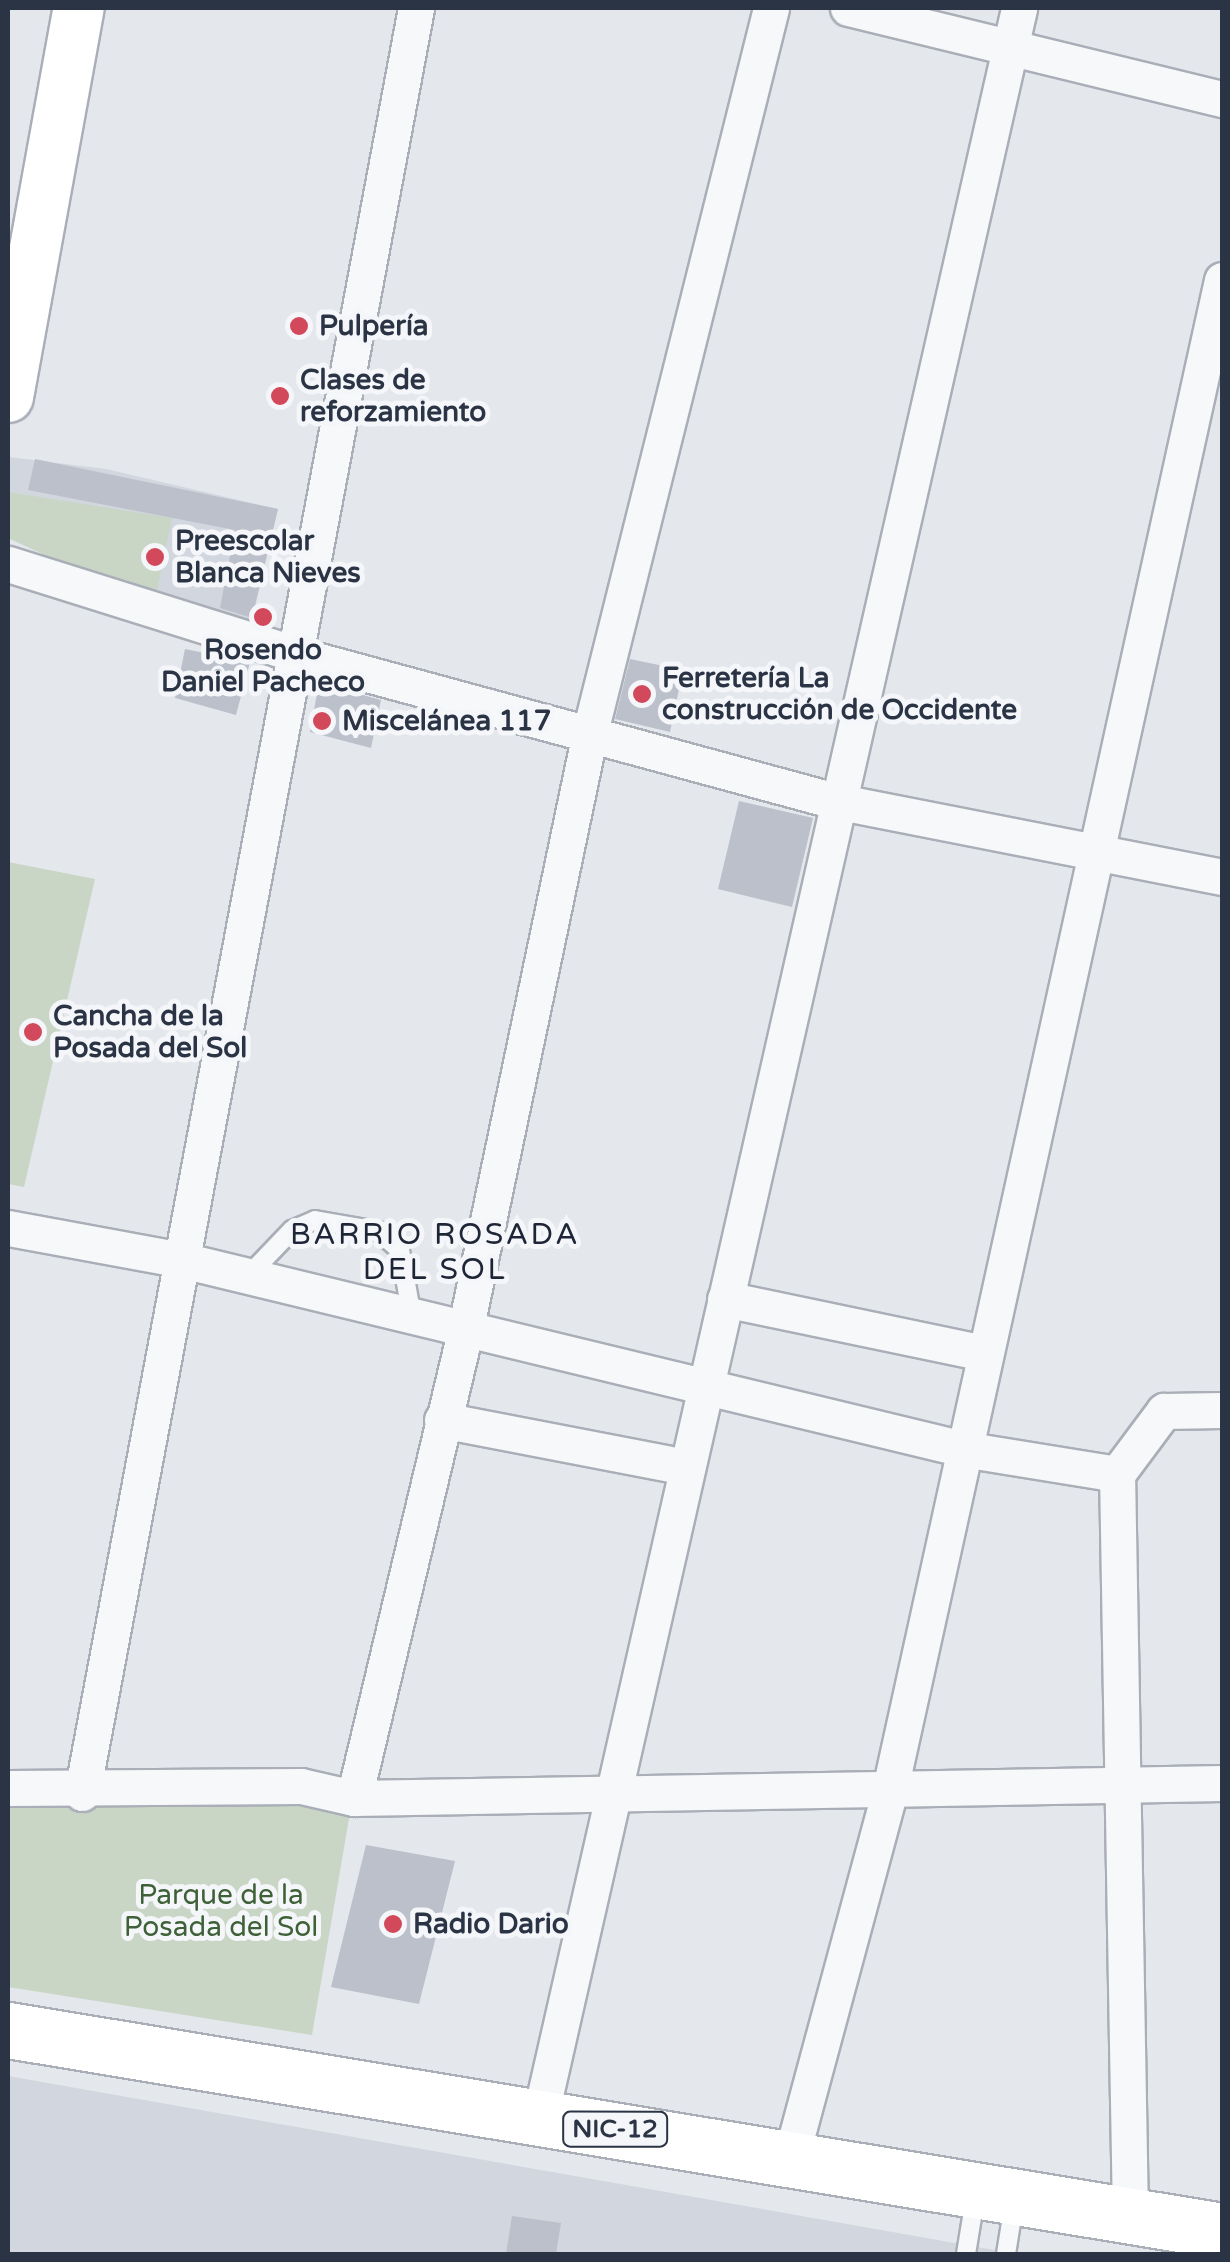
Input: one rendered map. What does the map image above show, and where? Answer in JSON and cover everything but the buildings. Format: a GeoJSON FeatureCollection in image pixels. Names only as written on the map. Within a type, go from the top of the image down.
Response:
{"type":"FeatureCollection","features":[{"type":"Feature","properties":{"kind":"highway","name":"NIC-12"},"geometry":{"type":"LineString","coordinates":[[8,2030],[791,2157],[995,2196],[1222,2230]]}},
{"type":"Feature","properties":{"kind":"street"},"geometry":{"type":"LineString","coordinates":[[8,396],[79,8]]}},
{"type":"Feature","properties":{"kind":"street"},"geometry":{"type":"LineString","coordinates":[[82,1793],[301,656],[416,8]]}},
{"type":"Feature","properties":{"kind":"street"},"geometry":{"type":"LineString","coordinates":[[354,1798],[465,1330],[591,728],[772,8]]}},
{"type":"Feature","properties":{"kind":"street"},"geometry":{"type":"LineString","coordinates":[[848,8],[1222,99]]}},
{"type":"Feature","properties":{"kind":"street"},"geometry":{"type":"LineString","coordinates":[[540,2117],[835,802],[1013,48],[1019,8]]}},
{"type":"Feature","properties":{"kind":"street"},"geometry":{"type":"LineString","coordinates":[[791,2157],[890,1789],[1222,280]]}},
{"type":"Feature","properties":{"kind":"street"},"geometry":{"type":"LineString","coordinates":[[8,564],[301,656],[591,728],[835,802],[1098,857],[1222,877]]}},
{"type":"Feature","properties":{"kind":"street"},"geometry":{"type":"LineString","coordinates":[[8,1228],[182,1260],[704,1390],[963,1449],[1117,1474]]}},
{"type":"Feature","properties":{"kind":"street"},"geometry":{"type":"LineString","coordinates":[[725,1299],[983,1353]]}},
{"type":"Feature","properties":{"kind":"street"},"geometry":{"type":"LineString","coordinates":[[1130,2216],[1117,1474],[1164,1411],[1222,1410]]}},
{"type":"Feature","properties":{"kind":"street"},"geometry":{"type":"LineString","coordinates":[[442,1420],[686,1466]]}},
{"type":"Feature","properties":{"kind":"street"},"geometry":{"type":"LineString","coordinates":[[8,1788],[82,1793],[302,1786],[354,1798],[1222,1784]]}},
{"type":"Feature","properties":{"kind":"lane"},"geometry":{"type":"LineString","coordinates":[[248,1277],[292,1230],[315,1220],[378,1230],[400,1250],[412,1318]]}},
{"type":"Feature","properties":{"kind":"lane"},"geometry":{"type":"LineString","coordinates":[[966,2254],[995,2196]]}},
{"type":"Feature","properties":{"kind":"lane"},"geometry":{"type":"LineString","coordinates":[[995,2196],[1006,2254]]}},
{"type":"Feature","properties":{"kind":"shaded area","name":"Preescolar Blanca Nieves"},"geometry":{"type":"Polygon","coordinates":[[[9,457],[106,469],[278,509],[251,625],[153,605],[8,538],[9,457]]]}},
{"type":"Feature","properties":{"kind":"shaded area"},"geometry":{"type":"Polygon","coordinates":[[[8,2076],[1017,2254],[8,2254],[8,2076]]]}},
{"type":"Feature","properties":{"kind":"green space"},"geometry":{"type":"Polygon","coordinates":[[[8,492],[172,518],[154,605],[8,538],[8,492]]]}},
{"type":"Feature","properties":{"kind":"green space","name":"Cancha de la Posada del Sol"},"geometry":{"type":"Polygon","coordinates":[[[8,862],[95,879],[24,1187],[8,1184],[8,862]]]}},
{"type":"Feature","properties":{"kind":"green space","name":"Parque de la Posada del Sol"},"geometry":{"type":"Polygon","coordinates":[[[352,1801],[312,2035],[8,1987],[8,1802],[352,1801]]]}},
{"type":"Feature","properties":{"kind":"place","name":"Pulpería"},"geometry":{"type":"Point","coordinates":[299,326]}},
{"type":"Feature","properties":{"kind":"place","name":"Clases de reforzamiento"},"geometry":{"type":"Point","coordinates":[280,396]}},
{"type":"Feature","properties":{"kind":"place","name":"Preescolar Blanca Nieves"},"geometry":{"type":"Point","coordinates":[155,557]}},
{"type":"Feature","properties":{"kind":"place","name":"Rosendo Daniel Pacheco"},"geometry":{"type":"Point","coordinates":[263,617]}},
{"type":"Feature","properties":{"kind":"place","name":"Ferretería La construcción de Occidente"},"geometry":{"type":"Point","coordinates":[642,694]}},
{"type":"Feature","properties":{"kind":"place","name":"Miscelánea 117"},"geometry":{"type":"Point","coordinates":[322,721]}},
{"type":"Feature","properties":{"kind":"place","name":"Cancha de la Posada del Sol"},"geometry":{"type":"Point","coordinates":[33,1032]}},
{"type":"Feature","properties":{"kind":"place","name":"Radio Dario"},"geometry":{"type":"Point","coordinates":[393,1924]}},
{"type":"Feature","properties":{"kind":"district","name":"BARRIO ROSADA DEL SOL"},"geometry":{"type":"Point","coordinates":[435,1252]}}]}
